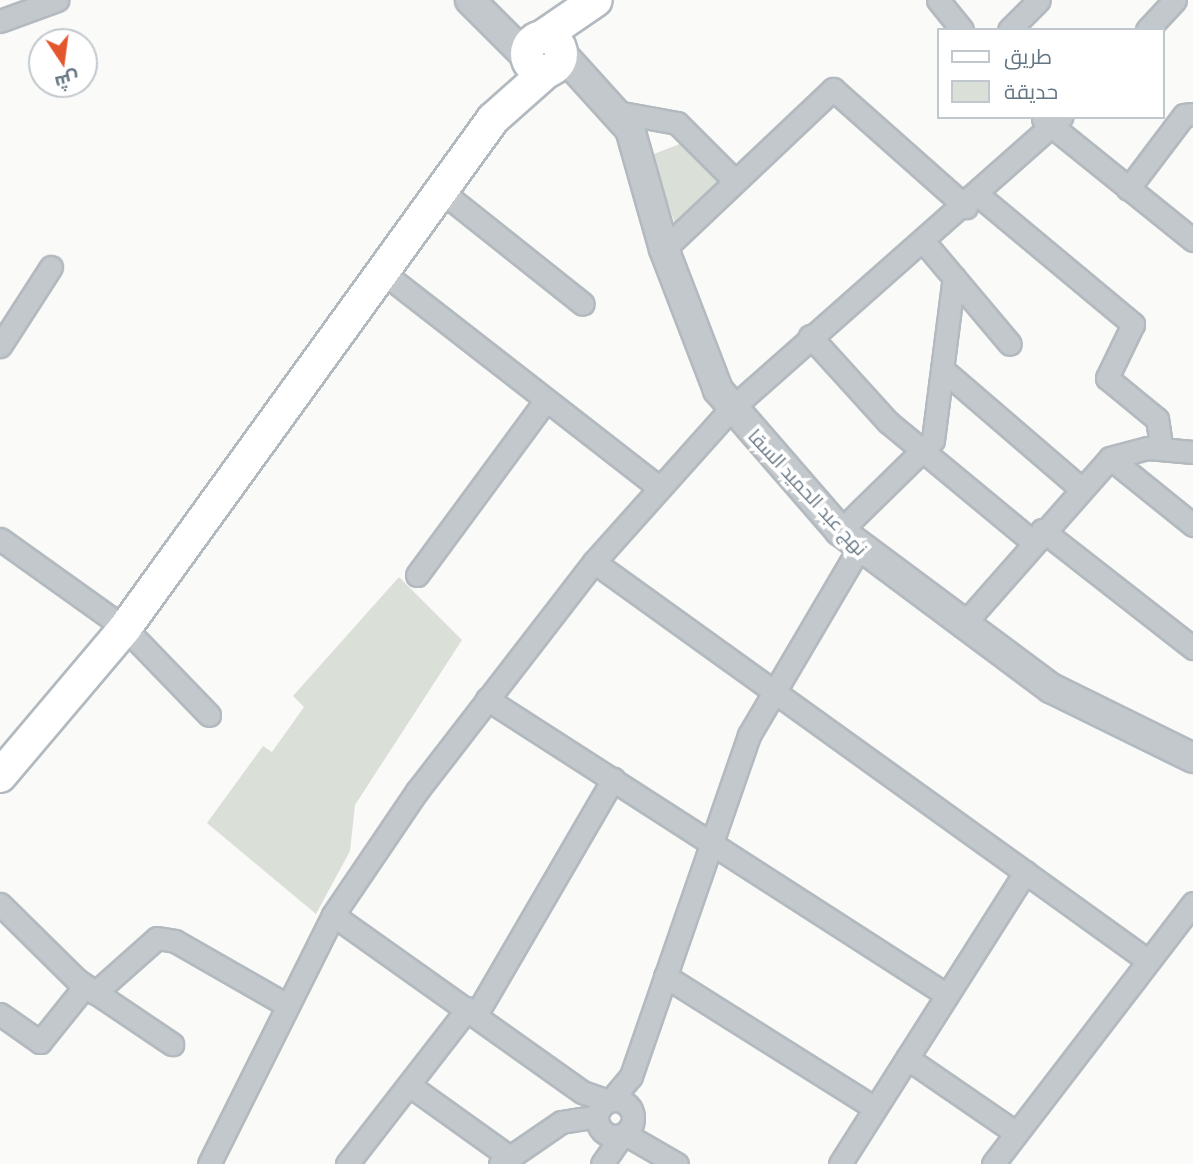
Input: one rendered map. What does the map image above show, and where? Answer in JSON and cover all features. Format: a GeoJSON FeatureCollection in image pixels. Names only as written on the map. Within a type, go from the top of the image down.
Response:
{"type":"FeatureCollection","features":[{"type":"Feature","properties":{"kind":"main road"},"geometry":{"type":"LineString","coordinates":[[0,776],[125,628],[285,415],[381,271],[493,120],[544,54],[592,3]]}},
{"type":"Feature","properties":{"kind":"street"},"geometry":{"type":"LineString","coordinates":[[0,21],[57,0]]}},
{"type":"Feature","properties":{"kind":"street","name":"نهج عبد الحميد السقا"},"geometry":{"type":"LineString","coordinates":[[470,0],[496,23],[592,86],[621,113],[664,249],[708,371],[732,409],[849,540],[1051,688],[1193,758]]}},
{"type":"Feature","properties":{"kind":"street"},"geometry":{"type":"LineString","coordinates":[[938,0],[960,28]]}},
{"type":"Feature","properties":{"kind":"street"},"geometry":{"type":"LineString","coordinates":[[1011,28],[1040,0]]}},
{"type":"Feature","properties":{"kind":"street"},"geometry":{"type":"LineString","coordinates":[[1149,28],[1175,0]]}},
{"type":"Feature","properties":{"kind":"street"},"geometry":{"type":"LineString","coordinates":[[664,249],[833,89],[972,201],[1133,324],[1107,378],[1157,419],[1162,449]]}},
{"type":"Feature","properties":{"kind":"street"},"geometry":{"type":"LineString","coordinates":[[621,113],[677,123],[734,180]]}},
{"type":"Feature","properties":{"kind":"street"},"geometry":{"type":"LineString","coordinates":[[1128,189],[1184,115],[1193,114]]}},
{"type":"Feature","properties":{"kind":"street"},"geometry":{"type":"LineString","coordinates":[[209,1164],[285,1004],[333,915],[487,699],[594,562],[657,486],[732,409],[810,336],[972,201],[1051,121],[1128,189],[1193,240]]}},
{"type":"Feature","properties":{"kind":"street"},"geometry":{"type":"LineString","coordinates":[[441,191],[583,304]]}},
{"type":"Feature","properties":{"kind":"street"},"geometry":{"type":"LineString","coordinates":[[923,242],[1010,344]]}},
{"type":"Feature","properties":{"kind":"street"},"geometry":{"type":"LineString","coordinates":[[0,346],[51,267]]}},
{"type":"Feature","properties":{"kind":"street"},"geometry":{"type":"LineString","coordinates":[[381,271],[657,486]]}},
{"type":"Feature","properties":{"kind":"street"},"geometry":{"type":"LineString","coordinates":[[602,1164],[614,1118],[711,843],[772,690],[849,540],[933,440],[954,278]]}},
{"type":"Feature","properties":{"kind":"street"},"geometry":{"type":"LineString","coordinates":[[810,336],[923,454],[1193,648]]}},
{"type":"Feature","properties":{"kind":"street"},"geometry":{"type":"LineString","coordinates":[[943,369],[1079,487]]}},
{"type":"Feature","properties":{"kind":"street"},"geometry":{"type":"LineString","coordinates":[[417,575],[546,400]]}},
{"type":"Feature","properties":{"kind":"street"},"geometry":{"type":"LineString","coordinates":[[962,625],[1079,487],[1110,458],[1162,449],[1193,452]]}},
{"type":"Feature","properties":{"kind":"street"},"geometry":{"type":"LineString","coordinates":[[1110,458],[1193,525]]}},
{"type":"Feature","properties":{"kind":"street"},"geometry":{"type":"LineString","coordinates":[[0,538],[125,628],[209,715]]}},
{"type":"Feature","properties":{"kind":"street"},"geometry":{"type":"LineString","coordinates":[[594,562],[1147,960]]}},
{"type":"Feature","properties":{"kind":"street"},"geometry":{"type":"LineString","coordinates":[[487,699],[947,995]]}},
{"type":"Feature","properties":{"kind":"street"},"geometry":{"type":"LineString","coordinates":[[347,1164],[473,1010],[613,779]]}},
{"type":"Feature","properties":{"kind":"street"},"geometry":{"type":"LineString","coordinates":[[840,1164],[1025,872]]}},
{"type":"Feature","properties":{"kind":"street"},"geometry":{"type":"LineString","coordinates":[[993,1164],[1193,903]]}},
{"type":"Feature","properties":{"kind":"street"},"geometry":{"type":"LineString","coordinates":[[0,904],[90,989],[172,1044]]}},
{"type":"Feature","properties":{"kind":"street"},"geometry":{"type":"LineString","coordinates":[[333,915],[473,1010],[677,1164]]}},
{"type":"Feature","properties":{"kind":"street"},"geometry":{"type":"LineString","coordinates":[[0,1014],[40,1042],[90,989],[157,938],[175,941],[285,1004]]}},
{"type":"Feature","properties":{"kind":"street"},"geometry":{"type":"LineString","coordinates":[[665,976],[875,1108]]}},
{"type":"Feature","properties":{"kind":"street"},"geometry":{"type":"LineString","coordinates":[[907,1058],[1016,1133]]}},
{"type":"Feature","properties":{"kind":"street"},"geometry":{"type":"LineString","coordinates":[[409,1085],[504,1160],[561,1122],[614,1118]]}},
{"type":"Feature","properties":{"kind":"green space"},"geometry":{"type":"Polygon","coordinates":[[[685,142],[720,180],[675,224],[651,155],[685,142]]]}},
{"type":"Feature","properties":{"kind":"green space"},"geometry":{"type":"Polygon","coordinates":[[[399,577],[462,640],[355,805],[350,851],[316,914],[207,823],[263,746],[272,752],[304,707],[293,696],[399,577]]]}}]}
